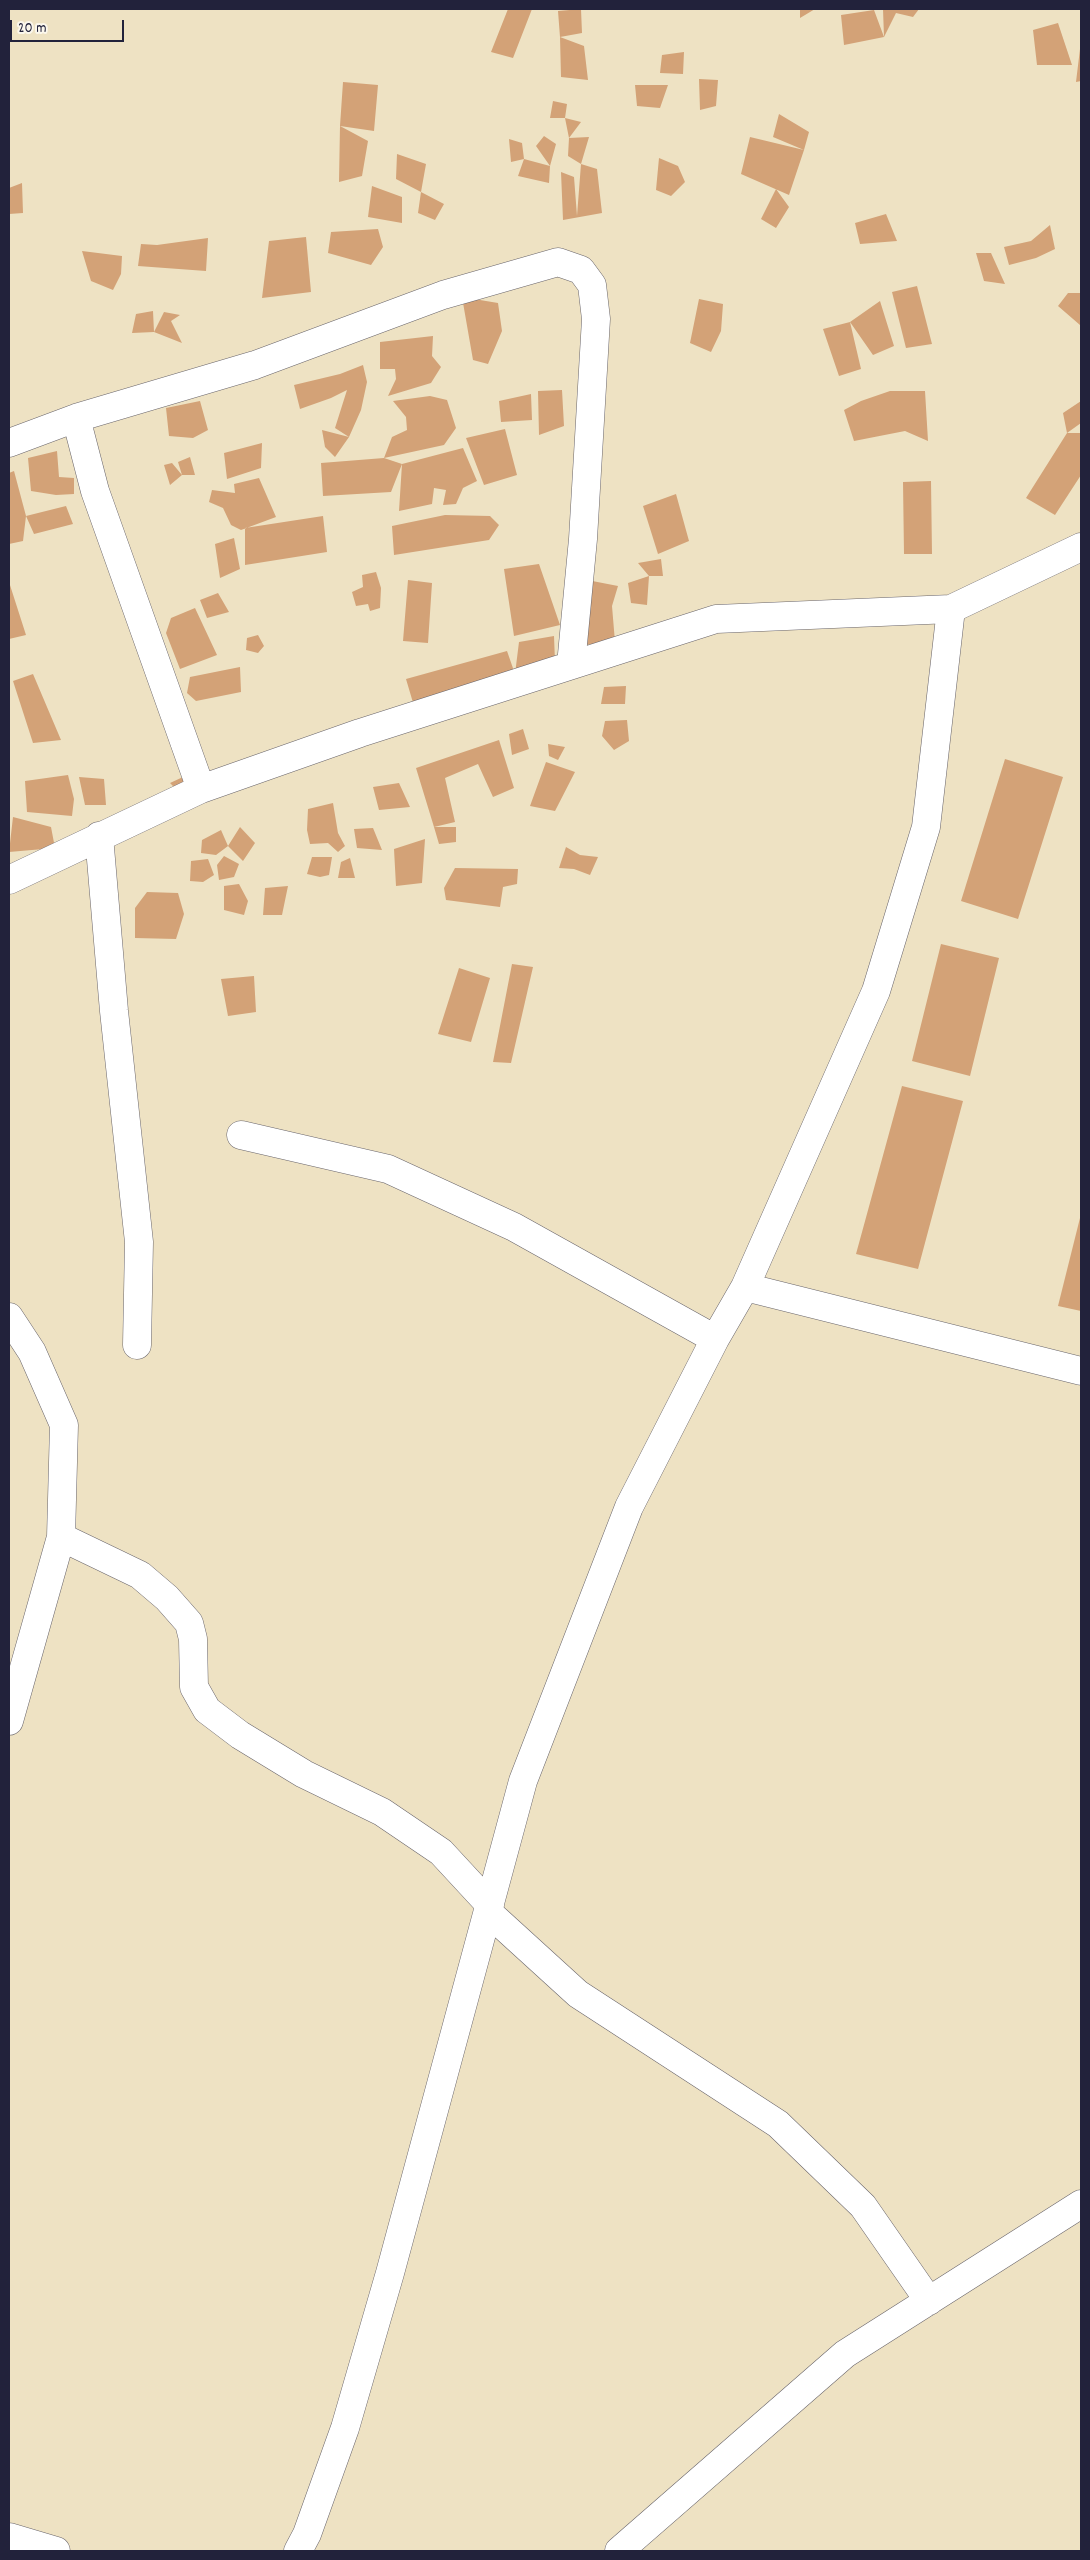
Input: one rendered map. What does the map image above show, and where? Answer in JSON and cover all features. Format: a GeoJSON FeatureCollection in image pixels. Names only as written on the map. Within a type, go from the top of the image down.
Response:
{"type":"FeatureCollection","features":[{"type":"Feature","properties":{"kind":"street"},"geometry":{"type":"LineString","coordinates":[[9,443],[76,418],[255,365],[443,295],[558,262],[581,270],[592,285],[596,319],[583,540],[571,665]]}},
{"type":"Feature","properties":{"kind":"street"},"geometry":{"type":"LineString","coordinates":[[76,418],[95,491],[200,789]]}},
{"type":"Feature","properties":{"kind":"street"},"geometry":{"type":"LineString","coordinates":[[9,880],[200,789],[360,733],[716,619],[951,609],[1081,547]]}},
{"type":"Feature","properties":{"kind":"street"},"geometry":{"type":"LineString","coordinates":[[298,2551],[307,2534],[346,2428],[523,1781],[629,1507],[715,1339],[745,1287],[876,991],[926,827],[951,609]]}},
{"type":"Feature","properties":{"kind":"street"},"geometry":{"type":"LineString","coordinates":[[99,836],[139,1242],[137,1345]]}},
{"type":"Feature","properties":{"kind":"street"},"geometry":{"type":"LineString","coordinates":[[241,1135],[388,1169],[514,1227],[715,1339]]}},
{"type":"Feature","properties":{"kind":"street"},"geometry":{"type":"LineString","coordinates":[[745,1287],[1081,1372]]}},
{"type":"Feature","properties":{"kind":"street"},"geometry":{"type":"LineString","coordinates":[[9,1317],[32,1352],[64,1425],[61,1537],[9,1721]]}},
{"type":"Feature","properties":{"kind":"street"},"geometry":{"type":"LineString","coordinates":[[61,1537],[140,1575],[167,1598],[189,1623],[193,1638],[194,1687],[207,1710],[248,1740],[304,1774],[382,1812],[442,1852],[489,1909],[578,1994],[778,2124],[863,2206],[929,2301]]}},
{"type":"Feature","properties":{"kind":"street"},"geometry":{"type":"LineString","coordinates":[[619,2551],[845,2354],[1081,2204]]}},
{"type":"Feature","properties":{"kind":"street"},"geometry":{"type":"LineString","coordinates":[[9,2537],[56,2551]]}},
{"type":"Feature","properties":{"kind":"building"},"geometry":{"type":"Polygon","coordinates":[[[508,9],[532,9],[513,58],[491,52],[508,9]]]}},
{"type":"Feature","properties":{"kind":"building"},"geometry":{"type":"Polygon","coordinates":[[[581,9],[582,33],[560,37],[558,11],[581,9]]]}},
{"type":"Feature","properties":{"kind":"building"},"geometry":{"type":"Polygon","coordinates":[[[800,9],[815,9],[800,18],[800,9]]]}},
{"type":"Feature","properties":{"kind":"building"},"geometry":{"type":"Polygon","coordinates":[[[883,9],[919,9],[913,17],[896,13],[884,37],[883,9]]]}},
{"type":"Feature","properties":{"kind":"building"},"geometry":{"type":"Polygon","coordinates":[[[874,10],[884,37],[844,45],[841,15],[874,10]]]}},
{"type":"Feature","properties":{"kind":"building"},"geometry":{"type":"Polygon","coordinates":[[[1058,23],[1072,65],[1037,65],[1033,30],[1058,23]]]}},
{"type":"Feature","properties":{"kind":"building"},"geometry":{"type":"Polygon","coordinates":[[[560,37],[584,46],[588,80],[561,77],[560,37]]]}},
{"type":"Feature","properties":{"kind":"building"},"geometry":{"type":"Polygon","coordinates":[[[1080,49],[1081,81],[1076,82],[1080,49]]]}},
{"type":"Feature","properties":{"kind":"building"},"geometry":{"type":"Polygon","coordinates":[[[684,52],[683,74],[660,73],[662,55],[684,52]]]}},
{"type":"Feature","properties":{"kind":"building"},"geometry":{"type":"Polygon","coordinates":[[[699,79],[718,80],[716,106],[700,110],[699,79]]]}},
{"type":"Feature","properties":{"kind":"building"},"geometry":{"type":"Polygon","coordinates":[[[343,82],[378,85],[374,131],[340,126],[343,82]]]}},
{"type":"Feature","properties":{"kind":"building"},"geometry":{"type":"Polygon","coordinates":[[[635,85],[668,85],[660,108],[637,106],[635,85]]]}},
{"type":"Feature","properties":{"kind":"building"},"geometry":{"type":"Polygon","coordinates":[[[553,101],[567,104],[565,118],[550,118],[553,101]]]}},
{"type":"Feature","properties":{"kind":"building"},"geometry":{"type":"Polygon","coordinates":[[[779,114],[809,132],[804,150],[773,137],[779,114]]]}},
{"type":"Feature","properties":{"kind":"building"},"geometry":{"type":"Polygon","coordinates":[[[565,118],[581,122],[569,138],[565,118]]]}},
{"type":"Feature","properties":{"kind":"building"},"geometry":{"type":"Polygon","coordinates":[[[340,126],[368,141],[362,176],[339,182],[340,126]]]}},
{"type":"Feature","properties":{"kind":"building"},"geometry":{"type":"Polygon","coordinates":[[[544,136],[556,144],[550,166],[536,146],[544,136]]]}},
{"type":"Feature","properties":{"kind":"building"},"geometry":{"type":"Polygon","coordinates":[[[589,137],[581,164],[568,156],[569,138],[589,137]]]}},
{"type":"Feature","properties":{"kind":"building"},"geometry":{"type":"Polygon","coordinates":[[[750,137],[804,150],[789,195],[741,174],[750,137]]]}},
{"type":"Feature","properties":{"kind":"building"},"geometry":{"type":"Polygon","coordinates":[[[509,139],[522,143],[524,159],[511,162],[509,139]]]}},
{"type":"Feature","properties":{"kind":"building"},"geometry":{"type":"Polygon","coordinates":[[[397,154],[426,164],[421,192],[396,179],[397,154]]]}},
{"type":"Feature","properties":{"kind":"building"},"geometry":{"type":"Polygon","coordinates":[[[659,158],[678,166],[685,182],[671,196],[656,190],[659,158]]]}},
{"type":"Feature","properties":{"kind":"building"},"geometry":{"type":"Polygon","coordinates":[[[524,159],[550,166],[549,183],[518,176],[524,159]]]}},
{"type":"Feature","properties":{"kind":"building"},"geometry":{"type":"Polygon","coordinates":[[[581,164],[597,169],[602,213],[563,220],[561,172],[574,177],[577,216],[581,164]]]}},
{"type":"Feature","properties":{"kind":"building"},"geometry":{"type":"Polygon","coordinates":[[[22,183],[23,213],[9,214],[9,188],[22,183]]]}},
{"type":"Feature","properties":{"kind":"building"},"geometry":{"type":"Polygon","coordinates":[[[372,186],[402,197],[402,223],[368,217],[372,186]]]}},
{"type":"Feature","properties":{"kind":"building"},"geometry":{"type":"Polygon","coordinates":[[[776,189],[789,207],[776,228],[761,219],[776,189]]]}},
{"type":"Feature","properties":{"kind":"building"},"geometry":{"type":"Polygon","coordinates":[[[421,192],[444,204],[435,220],[418,213],[421,192]]]}},
{"type":"Feature","properties":{"kind":"building"},"geometry":{"type":"Polygon","coordinates":[[[886,214],[897,241],[860,244],[855,223],[886,214]]]}},
{"type":"Feature","properties":{"kind":"building"},"geometry":{"type":"Polygon","coordinates":[[[1050,225],[1055,249],[1036,258],[1009,265],[1004,247],[1031,241],[1050,225]]]}},
{"type":"Feature","properties":{"kind":"building"},"geometry":{"type":"Polygon","coordinates":[[[378,229],[383,247],[371,265],[328,253],[331,232],[378,229]]]}},
{"type":"Feature","properties":{"kind":"building"},"geometry":{"type":"Polygon","coordinates":[[[306,237],[311,292],[262,298],[269,241],[306,237]]]}},
{"type":"Feature","properties":{"kind":"building"},"geometry":{"type":"Polygon","coordinates":[[[208,238],[206,271],[138,266],[141,244],[157,245],[208,238]]]}},
{"type":"Feature","properties":{"kind":"building"},"geometry":{"type":"Polygon","coordinates":[[[82,251],[122,256],[121,274],[113,290],[91,281],[82,251]]]}},
{"type":"Feature","properties":{"kind":"building"},"geometry":{"type":"Polygon","coordinates":[[[976,253],[991,253],[1005,284],[984,281],[976,253]]]}},
{"type":"Feature","properties":{"kind":"building"},"geometry":{"type":"Polygon","coordinates":[[[917,286],[932,344],[906,348],[892,292],[917,286]]]}},
{"type":"Feature","properties":{"kind":"building"},"geometry":{"type":"Polygon","coordinates":[[[1068,293],[1081,293],[1080,325],[1058,306],[1068,293]]]}},
{"type":"Feature","properties":{"kind":"building"},"geometry":{"type":"Polygon","coordinates":[[[462,297],[498,303],[502,331],[488,364],[473,360],[462,297]]]}},
{"type":"Feature","properties":{"kind":"building"},"geometry":{"type":"Polygon","coordinates":[[[699,299],[723,304],[721,331],[711,352],[690,343],[699,299]]]}},
{"type":"Feature","properties":{"kind":"building"},"geometry":{"type":"Polygon","coordinates":[[[880,301],[894,346],[873,355],[850,322],[880,301]]]}},
{"type":"Feature","properties":{"kind":"building"},"geometry":{"type":"Polygon","coordinates":[[[153,311],[154,332],[132,333],[136,314],[153,311]]]}},
{"type":"Feature","properties":{"kind":"building"},"geometry":{"type":"Polygon","coordinates":[[[164,312],[180,315],[171,321],[182,343],[154,332],[164,312]]]}},
{"type":"Feature","properties":{"kind":"building"},"geometry":{"type":"Polygon","coordinates":[[[850,322],[861,369],[839,376],[823,329],[850,322]]]}},
{"type":"Feature","properties":{"kind":"building"},"geometry":{"type":"Polygon","coordinates":[[[433,336],[432,356],[441,367],[431,383],[388,396],[396,379],[395,369],[380,369],[380,342],[433,336]]]}},
{"type":"Feature","properties":{"kind":"building"},"geometry":{"type":"Polygon","coordinates":[[[363,365],[367,382],[361,410],[349,437],[335,428],[347,390],[300,409],[294,385],[340,374],[363,365]]]}},
{"type":"Feature","properties":{"kind":"building"},"geometry":{"type":"Polygon","coordinates":[[[562,390],[564,426],[539,435],[538,391],[562,390]]]}},
{"type":"Feature","properties":{"kind":"building"},"geometry":{"type":"Polygon","coordinates":[[[890,391],[925,391],[928,441],[905,431],[854,441],[844,410],[861,401],[890,391]]]}},
{"type":"Feature","properties":{"kind":"building"},"geometry":{"type":"Polygon","coordinates":[[[531,394],[532,420],[501,422],[499,401],[531,394]]]}},
{"type":"Feature","properties":{"kind":"building"},"geometry":{"type":"Polygon","coordinates":[[[430,396],[447,400],[456,428],[444,445],[384,458],[392,437],[407,430],[406,417],[393,401],[430,396]]]}},
{"type":"Feature","properties":{"kind":"building"},"geometry":{"type":"Polygon","coordinates":[[[200,401],[208,430],[193,438],[169,436],[166,408],[200,401]]]}},
{"type":"Feature","properties":{"kind":"building"},"geometry":{"type":"Polygon","coordinates":[[[1081,401],[1081,423],[1067,433],[1063,413],[1081,401]]]}},
{"type":"Feature","properties":{"kind":"building"},"geometry":{"type":"Polygon","coordinates":[[[505,429],[517,475],[484,485],[466,438],[505,429]]]}},
{"type":"Feature","properties":{"kind":"building"},"geometry":{"type":"Polygon","coordinates":[[[322,430],[349,437],[335,457],[325,447],[322,430]]]}},
{"type":"Feature","properties":{"kind":"building"},"geometry":{"type":"Polygon","coordinates":[[[1067,433],[1081,433],[1081,475],[1055,515],[1026,498],[1067,433]]]}},
{"type":"Feature","properties":{"kind":"building"},"geometry":{"type":"Polygon","coordinates":[[[262,443],[261,468],[227,479],[224,453],[262,443]]]}},
{"type":"Feature","properties":{"kind":"building"},"geometry":{"type":"Polygon","coordinates":[[[463,448],[477,481],[463,488],[456,504],[443,505],[446,490],[434,488],[432,504],[399,511],[402,464],[463,448]]]}},
{"type":"Feature","properties":{"kind":"building"},"geometry":{"type":"Polygon","coordinates":[[[57,451],[59,477],[74,478],[74,494],[56,495],[31,491],[28,458],[57,451]]]}},
{"type":"Feature","properties":{"kind":"building"},"geometry":{"type":"Polygon","coordinates":[[[190,457],[195,475],[182,475],[178,462],[190,457]]]}},
{"type":"Feature","properties":{"kind":"building"},"geometry":{"type":"Polygon","coordinates":[[[384,458],[402,464],[391,492],[323,496],[321,463],[384,458]]]}},
{"type":"Feature","properties":{"kind":"building"},"geometry":{"type":"Polygon","coordinates":[[[172,463],[182,475],[170,485],[164,465],[172,463]]]}},
{"type":"Feature","properties":{"kind":"building"},"geometry":{"type":"Polygon","coordinates":[[[14,471],[26,516],[23,541],[9,544],[9,473],[14,471]]]}},
{"type":"Feature","properties":{"kind":"building"},"geometry":{"type":"Polygon","coordinates":[[[259,478],[276,517],[241,530],[231,525],[223,508],[209,502],[212,490],[235,493],[234,484],[259,478]]]}},
{"type":"Feature","properties":{"kind":"building"},"geometry":{"type":"Polygon","coordinates":[[[931,481],[932,554],[904,554],[903,482],[931,481]]]}},
{"type":"Feature","properties":{"kind":"building"},"geometry":{"type":"Polygon","coordinates":[[[676,494],[689,541],[658,554],[643,506],[676,494]]]}},
{"type":"Feature","properties":{"kind":"building"},"geometry":{"type":"Polygon","coordinates":[[[66,506],[73,524],[34,534],[26,516],[66,506]]]}},
{"type":"Feature","properties":{"kind":"building"},"geometry":{"type":"Polygon","coordinates":[[[445,515],[490,516],[499,525],[489,540],[394,555],[392,526],[445,515]]]}},
{"type":"Feature","properties":{"kind":"building"},"geometry":{"type":"Polygon","coordinates":[[[323,516],[327,552],[245,565],[245,528],[323,516]]]}},
{"type":"Feature","properties":{"kind":"building"},"geometry":{"type":"Polygon","coordinates":[[[234,538],[240,569],[220,578],[215,544],[234,538]]]}},
{"type":"Feature","properties":{"kind":"building"},"geometry":{"type":"Polygon","coordinates":[[[661,559],[663,576],[649,576],[638,563],[661,559]]]}},
{"type":"Feature","properties":{"kind":"building"},"geometry":{"type":"Polygon","coordinates":[[[539,564],[560,625],[514,636],[504,569],[539,564]]]}},
{"type":"Feature","properties":{"kind":"building"},"geometry":{"type":"Polygon","coordinates":[[[376,572],[381,588],[380,608],[370,611],[368,604],[356,606],[352,592],[363,587],[362,575],[376,572]]]}},
{"type":"Feature","properties":{"kind":"building"},"geometry":{"type":"Polygon","coordinates":[[[649,576],[647,605],[631,603],[628,583],[649,576]]]}},
{"type":"Feature","properties":{"kind":"building"},"geometry":{"type":"Polygon","coordinates":[[[582,579],[618,586],[612,606],[615,642],[583,645],[582,579]]]}},
{"type":"Feature","properties":{"kind":"building"},"geometry":{"type":"Polygon","coordinates":[[[408,580],[432,583],[428,643],[403,641],[408,580]]]}},
{"type":"Feature","properties":{"kind":"building"},"geometry":{"type":"Polygon","coordinates":[[[9,582],[26,635],[9,639],[9,582]]]}},
{"type":"Feature","properties":{"kind":"building"},"geometry":{"type":"Polygon","coordinates":[[[218,593],[229,612],[207,618],[200,600],[218,593]]]}},
{"type":"Feature","properties":{"kind":"building"},"geometry":{"type":"Polygon","coordinates":[[[195,608],[217,655],[180,669],[166,633],[171,618],[195,608]]]}},
{"type":"Feature","properties":{"kind":"building"},"geometry":{"type":"Polygon","coordinates":[[[258,635],[264,646],[258,653],[246,650],[247,638],[258,635]]]}},
{"type":"Feature","properties":{"kind":"building"},"geometry":{"type":"Polygon","coordinates":[[[554,636],[555,662],[515,674],[519,642],[554,636]]]}},
{"type":"Feature","properties":{"kind":"building"},"geometry":{"type":"Polygon","coordinates":[[[507,651],[515,674],[414,706],[406,679],[507,651]]]}},
{"type":"Feature","properties":{"kind":"building"},"geometry":{"type":"Polygon","coordinates":[[[240,667],[241,692],[196,701],[187,693],[190,677],[240,667]]]}},
{"type":"Feature","properties":{"kind":"building"},"geometry":{"type":"Polygon","coordinates":[[[33,674],[61,740],[33,743],[13,681],[33,674]]]}},
{"type":"Feature","properties":{"kind":"building"},"geometry":{"type":"Polygon","coordinates":[[[626,686],[625,704],[601,704],[604,687],[626,686]]]}},
{"type":"Feature","properties":{"kind":"building"},"geometry":{"type":"Polygon","coordinates":[[[627,720],[629,741],[614,750],[602,736],[605,721],[627,720]]]}},
{"type":"Feature","properties":{"kind":"building"},"geometry":{"type":"Polygon","coordinates":[[[523,729],[529,749],[512,755],[509,734],[523,729]]]}},
{"type":"Feature","properties":{"kind":"building"},"geometry":{"type":"Polygon","coordinates":[[[499,740],[514,788],[493,797],[478,764],[445,778],[455,822],[434,827],[416,768],[499,740]]]}},
{"type":"Feature","properties":{"kind":"building"},"geometry":{"type":"Polygon","coordinates":[[[548,744],[565,747],[558,760],[549,756],[548,744]]]}},
{"type":"Feature","properties":{"kind":"building"},"geometry":{"type":"Polygon","coordinates":[[[1005,759],[1063,777],[1018,919],[961,901],[1005,759]]]}},
{"type":"Feature","properties":{"kind":"building"},"geometry":{"type":"Polygon","coordinates":[[[546,762],[575,772],[555,811],[530,806],[546,762]]]}},
{"type":"Feature","properties":{"kind":"building"},"geometry":{"type":"Polygon","coordinates":[[[68,775],[74,799],[72,816],[27,812],[25,781],[68,775]]]}},
{"type":"Feature","properties":{"kind":"building"},"geometry":{"type":"Polygon","coordinates":[[[79,777],[104,779],[106,805],[85,805],[79,777]]]}},
{"type":"Feature","properties":{"kind":"building"},"geometry":{"type":"Polygon","coordinates":[[[183,777],[186,784],[176,789],[170,783],[183,777]]]}},
{"type":"Feature","properties":{"kind":"building"},"geometry":{"type":"Polygon","coordinates":[[[399,783],[410,807],[379,810],[373,787],[399,783]]]}},
{"type":"Feature","properties":{"kind":"building"},"geometry":{"type":"Polygon","coordinates":[[[333,803],[338,833],[345,846],[338,852],[328,843],[310,844],[307,830],[308,809],[333,803]]]}},
{"type":"Feature","properties":{"kind":"building"},"geometry":{"type":"Polygon","coordinates":[[[13,817],[51,827],[55,848],[9,852],[13,817]]]}},
{"type":"Feature","properties":{"kind":"building"},"geometry":{"type":"Polygon","coordinates":[[[240,827],[255,843],[243,861],[228,846],[240,827]]]}},
{"type":"Feature","properties":{"kind":"building"},"geometry":{"type":"Polygon","coordinates":[[[434,827],[456,827],[456,842],[439,844],[434,827]]]}},
{"type":"Feature","properties":{"kind":"building"},"geometry":{"type":"Polygon","coordinates":[[[373,828],[382,850],[357,848],[354,829],[373,828]]]}},
{"type":"Feature","properties":{"kind":"building"},"geometry":{"type":"Polygon","coordinates":[[[221,830],[228,846],[216,855],[201,853],[202,840],[221,830]]]}},
{"type":"Feature","properties":{"kind":"building"},"geometry":{"type":"Polygon","coordinates":[[[425,839],[422,883],[396,886],[394,849],[425,839]]]}},
{"type":"Feature","properties":{"kind":"building"},"geometry":{"type":"Polygon","coordinates":[[[566,847],[580,855],[598,857],[590,875],[574,869],[559,868],[566,847]]]}},
{"type":"Feature","properties":{"kind":"building"},"geometry":{"type":"Polygon","coordinates":[[[224,856],[239,864],[234,877],[219,880],[217,865],[224,856]]]}},
{"type":"Feature","properties":{"kind":"building"},"geometry":{"type":"Polygon","coordinates":[[[312,857],[332,857],[329,875],[320,877],[307,874],[312,857]]]}},
{"type":"Feature","properties":{"kind":"building"},"geometry":{"type":"Polygon","coordinates":[[[350,858],[355,878],[338,878],[341,862],[350,858]]]}},
{"type":"Feature","properties":{"kind":"building"},"geometry":{"type":"Polygon","coordinates":[[[208,859],[214,875],[203,882],[190,881],[191,861],[208,859]]]}},
{"type":"Feature","properties":{"kind":"building"},"geometry":{"type":"Polygon","coordinates":[[[455,868],[518,869],[517,884],[503,887],[500,907],[446,900],[444,888],[455,868]]]}},
{"type":"Feature","properties":{"kind":"building"},"geometry":{"type":"Polygon","coordinates":[[[239,884],[248,901],[244,915],[224,910],[224,886],[239,884]]]}},
{"type":"Feature","properties":{"kind":"building"},"geometry":{"type":"Polygon","coordinates":[[[288,886],[282,915],[263,915],[265,888],[288,886]]]}},
{"type":"Feature","properties":{"kind":"building"},"geometry":{"type":"Polygon","coordinates":[[[147,892],[178,893],[184,914],[176,939],[135,938],[135,908],[147,892]]]}},
{"type":"Feature","properties":{"kind":"building"},"geometry":{"type":"Polygon","coordinates":[[[941,944],[999,958],[970,1076],[912,1061],[941,944]]]}},
{"type":"Feature","properties":{"kind":"building"},"geometry":{"type":"Polygon","coordinates":[[[512,964],[533,967],[511,1063],[493,1062],[512,964]]]}},
{"type":"Feature","properties":{"kind":"building"},"geometry":{"type":"Polygon","coordinates":[[[459,968],[490,978],[471,1042],[438,1034],[459,968]]]}},
{"type":"Feature","properties":{"kind":"building"},"geometry":{"type":"Polygon","coordinates":[[[254,976],[256,1012],[228,1016],[221,979],[254,976]]]}},
{"type":"Feature","properties":{"kind":"building"},"geometry":{"type":"Polygon","coordinates":[[[902,1086],[963,1101],[918,1269],[856,1254],[902,1086]]]}},
{"type":"Feature","properties":{"kind":"building"},"geometry":{"type":"Polygon","coordinates":[[[1081,1214],[1081,1311],[1058,1306],[1081,1214]]]}}]}
